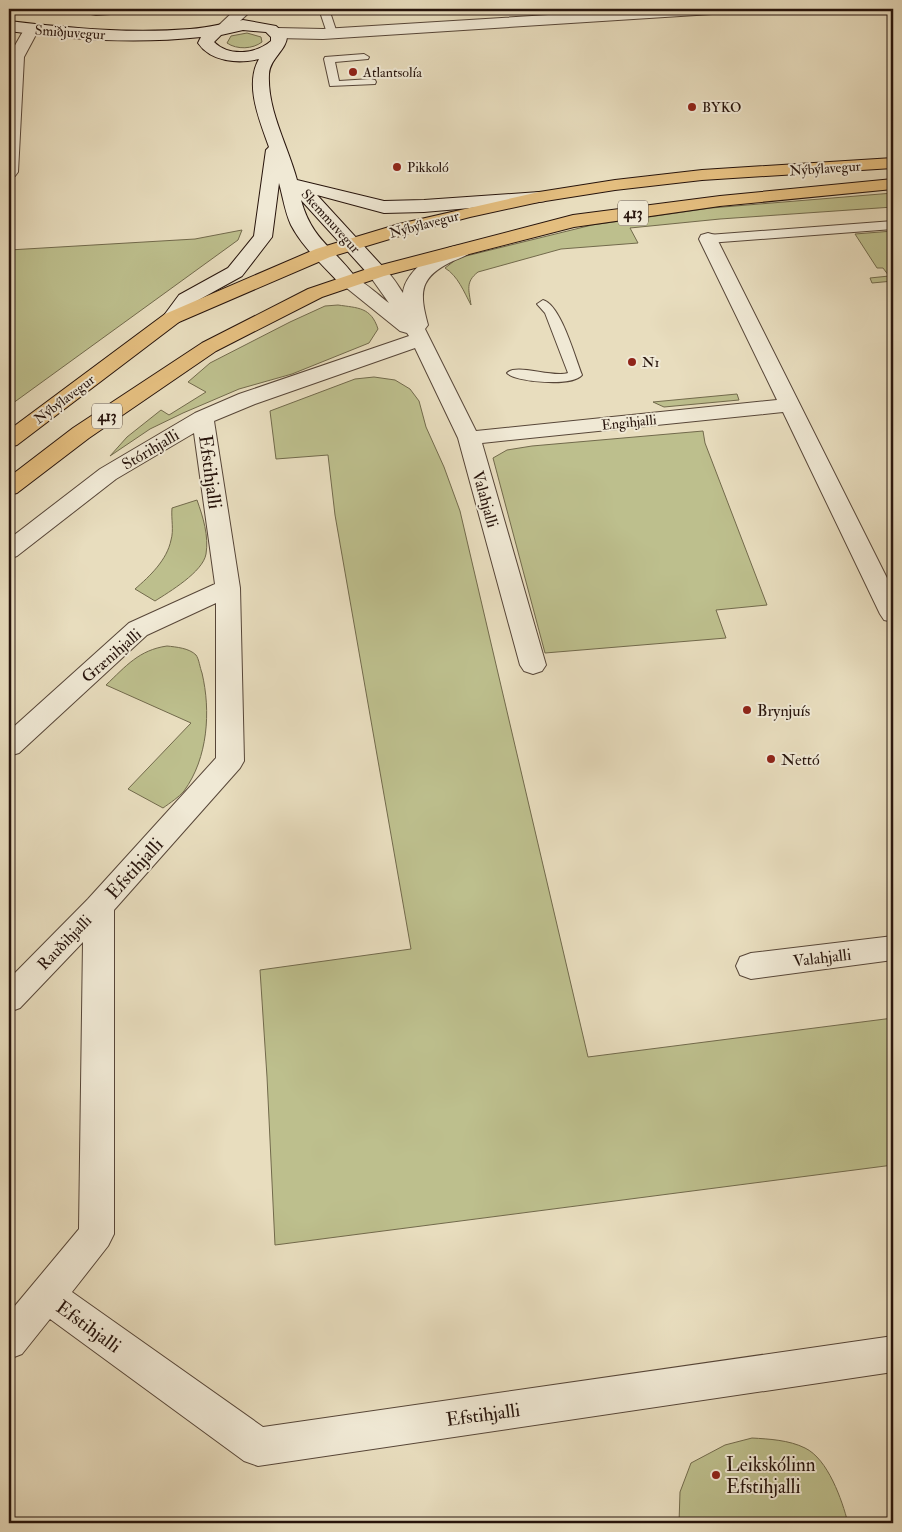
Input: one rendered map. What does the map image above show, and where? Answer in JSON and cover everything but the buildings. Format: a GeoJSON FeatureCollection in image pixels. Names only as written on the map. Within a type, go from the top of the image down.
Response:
{"type":"FeatureCollection","features":[{"type":"Feature","properties":{"kind":"main road","name":"Nýbýlavegur"},"geometry":{"type":"LineString","coordinates":[[9,440],[172,318],[323,253],[351,244],[424,223],[539,197],[615,185],[702,175],[893,163]]}},
{"type":"Feature","properties":{"kind":"main road","name":"Nýbýlavegur"},"geometry":{"type":"LineString","coordinates":[[9,488],[80,433],[209,347],[315,293],[377,272],[573,221],[720,201],[893,184]]}},
{"type":"Feature","properties":{"kind":"street"},"geometry":{"type":"LineString","coordinates":[[245,9],[207,39],[206,44],[214,50],[248,56],[268,51],[276,38]]}},
{"type":"Feature","properties":{"kind":"street"},"geometry":{"type":"LineString","coordinates":[[260,9],[276,38]]}},
{"type":"Feature","properties":{"kind":"street"},"geometry":{"type":"LineString","coordinates":[[276,38],[712,9]]}},
{"type":"Feature","properties":{"kind":"street","name":"Smiðjuvegur"},"geometry":{"type":"LineString","coordinates":[[132,36],[179,36],[248,25],[276,38]]}},
{"type":"Feature","properties":{"kind":"street","name":"Smiðjuvegur"},"geometry":{"type":"LineString","coordinates":[[9,26],[180,41],[214,50]]}},
{"type":"Feature","properties":{"kind":"street"},"geometry":{"type":"LineString","coordinates":[[9,172],[16,57],[31,29]]}},
{"type":"Feature","properties":{"kind":"street","name":"Skemmuvegur"},"geometry":{"type":"LineString","coordinates":[[276,38],[264,62],[261,74],[262,91],[276,146],[286,170],[293,203],[301,226],[323,253]]}},
{"type":"Feature","properties":{"kind":"street","name":"Skemmuvegur"},"geometry":{"type":"LineString","coordinates":[[214,50],[242,67],[262,91]]}},
{"type":"Feature","properties":{"kind":"street"},"geometry":{"type":"LineString","coordinates":[[172,318],[186,299],[234,272],[263,237],[276,146]]}},
{"type":"Feature","properties":{"kind":"street","name":"Skemmuvegur"},"geometry":{"type":"LineString","coordinates":[[286,170],[377,272]]}},
{"type":"Feature","properties":{"kind":"street"},"geometry":{"type":"LineString","coordinates":[[298,185],[384,207],[424,206],[539,197]]}},
{"type":"Feature","properties":{"kind":"street"},"geometry":{"type":"LineString","coordinates":[[708,239],[893,614]]}},
{"type":"Feature","properties":{"kind":"street","name":"Nýbýlavegur"},"geometry":{"type":"LineString","coordinates":[[422,339],[412,300],[412,289],[417,278],[440,260],[463,250]]}},
{"type":"Feature","properties":{"kind":"street","name":"Valahjalli"},"geometry":{"type":"LineString","coordinates":[[323,253],[348,282],[422,339]]}},
{"type":"Feature","properties":{"kind":"street","name":"Valahjalli"},"geometry":{"type":"LineString","coordinates":[[377,272],[385,281],[422,339],[469,438],[533,665]]}},
{"type":"Feature","properties":{"kind":"street","name":"Stórihjalli"},"geometry":{"type":"LineString","coordinates":[[9,551],[108,474],[203,418],[246,399],[422,339]]}},
{"type":"Feature","properties":{"kind":"street","name":"Engihjalli"},"geometry":{"type":"LineString","coordinates":[[469,438],[790,405]]}},
{"type":"Feature","properties":{"kind":"street","name":"Efstihjalli"},"geometry":{"type":"LineString","coordinates":[[203,418],[228,588],[230,762],[99,907],[96,1234],[47,1295],[258,1447],[893,1354]]}},
{"type":"Feature","properties":{"kind":"street","name":"Grænihjalli"},"geometry":{"type":"LineString","coordinates":[[9,746],[138,629],[228,588]]}},
{"type":"Feature","properties":{"kind":"street","name":"Rauðihjalli"},"geometry":{"type":"LineString","coordinates":[[9,999],[99,907]]}},
{"type":"Feature","properties":{"kind":"street","name":"Valahjalli"},"geometry":{"type":"LineString","coordinates":[[751,966],[893,948]]}},
{"type":"Feature","properties":{"kind":"street"},"geometry":{"type":"LineString","coordinates":[[9,1341],[47,1295]]}},
{"type":"Feature","properties":{"kind":"lane"},"geometry":{"type":"LineString","coordinates":[[79,9],[96,12],[140,9]]}},
{"type":"Feature","properties":{"kind":"lane"},"geometry":{"type":"LineString","coordinates":[[324,9],[328,34]]}},
{"type":"Feature","properties":{"kind":"lane"},"geometry":{"type":"LineString","coordinates":[[364,57],[329,59],[334,84],[371,82]]}},
{"type":"Feature","properties":{"kind":"lane"},"geometry":{"type":"LineString","coordinates":[[708,239],[893,225]]}},
{"type":"Feature","properties":{"kind":"lane"},"geometry":{"type":"LineString","coordinates":[[514,373],[525,373],[552,380],[564,380],[575,375],[551,312],[543,304]]}},
{"type":"Feature","properties":{"kind":"green space"},"geometry":{"type":"Polygon","coordinates":[[[247,33],[261,37],[262,42],[245,48],[235,47],[227,43],[231,36],[247,33]]]}},
{"type":"Feature","properties":{"kind":"green space"},"geometry":{"type":"Polygon","coordinates":[[[893,193],[893,207],[720,219],[630,228],[638,243],[561,249],[478,272],[471,279],[470,283],[471,305],[457,280],[445,268],[458,258],[592,225],[711,208],[893,193]]]}},
{"type":"Feature","properties":{"kind":"green space"},"geometry":{"type":"Polygon","coordinates":[[[242,230],[238,240],[9,406],[9,250],[195,239],[242,230]]]}},
{"type":"Feature","properties":{"kind":"green space"},"geometry":{"type":"Polygon","coordinates":[[[893,231],[893,281],[872,283],[870,278],[889,276],[883,268],[877,268],[855,234],[893,231]]]}},
{"type":"Feature","properties":{"kind":"green space"},"geometry":{"type":"Polygon","coordinates":[[[338,305],[363,310],[372,316],[378,329],[369,343],[292,374],[239,389],[183,413],[150,429],[110,456],[127,437],[161,410],[169,415],[206,392],[188,382],[210,363],[325,306],[338,305]]]}},
{"type":"Feature","properties":{"kind":"green space"},"geometry":{"type":"Polygon","coordinates":[[[374,377],[395,380],[410,389],[419,401],[426,427],[444,467],[460,511],[588,1057],[893,1018],[893,1165],[275,1245],[260,970],[411,949],[335,515],[328,455],[276,459],[270,411],[355,379],[374,377]]]}},
{"type":"Feature","properties":{"kind":"green space"},"geometry":{"type":"Polygon","coordinates":[[[737,394],[739,400],[664,407],[653,402],[737,394]]]}},
{"type":"Feature","properties":{"kind":"green space"},"geometry":{"type":"Polygon","coordinates":[[[703,431],[705,443],[767,605],[716,610],[726,638],[545,653],[493,458],[507,450],[532,446],[703,431]]]}},
{"type":"Feature","properties":{"kind":"green space"},"geometry":{"type":"Polygon","coordinates":[[[197,500],[206,533],[207,547],[204,561],[185,581],[155,601],[135,589],[152,573],[166,554],[172,536],[172,508],[197,500]]]}},
{"type":"Feature","properties":{"kind":"green space"},"geometry":{"type":"Polygon","coordinates":[[[167,646],[186,649],[196,655],[205,688],[207,718],[203,749],[192,778],[184,791],[163,808],[128,789],[191,723],[106,685],[127,665],[141,655],[167,646]]]}},
{"type":"Feature","properties":{"kind":"green space"},"geometry":{"type":"Polygon","coordinates":[[[752,1438],[792,1443],[813,1453],[821,1461],[833,1481],[848,1523],[679,1523],[680,1492],[691,1463],[725,1445],[752,1438]]]}},
{"type":"Feature","properties":{"kind":"place","name":"Atlantsolía"},"geometry":{"type":"Point","coordinates":[353,72]}},
{"type":"Feature","properties":{"kind":"place","name":"BYKO"},"geometry":{"type":"Point","coordinates":[692,107]}},
{"type":"Feature","properties":{"kind":"place","name":"Pikkoló"},"geometry":{"type":"Point","coordinates":[397,167]}},
{"type":"Feature","properties":{"kind":"place","name":"N1"},"geometry":{"type":"Point","coordinates":[632,362]}},
{"type":"Feature","properties":{"kind":"place","name":"Brynjuís"},"geometry":{"type":"Point","coordinates":[747,710]}},
{"type":"Feature","properties":{"kind":"place","name":"Nettó"},"geometry":{"type":"Point","coordinates":[771,759]}},
{"type":"Feature","properties":{"kind":"place","name":"Leikskólinn Efstihjalli"},"geometry":{"type":"Point","coordinates":[716,1475]}}]}
